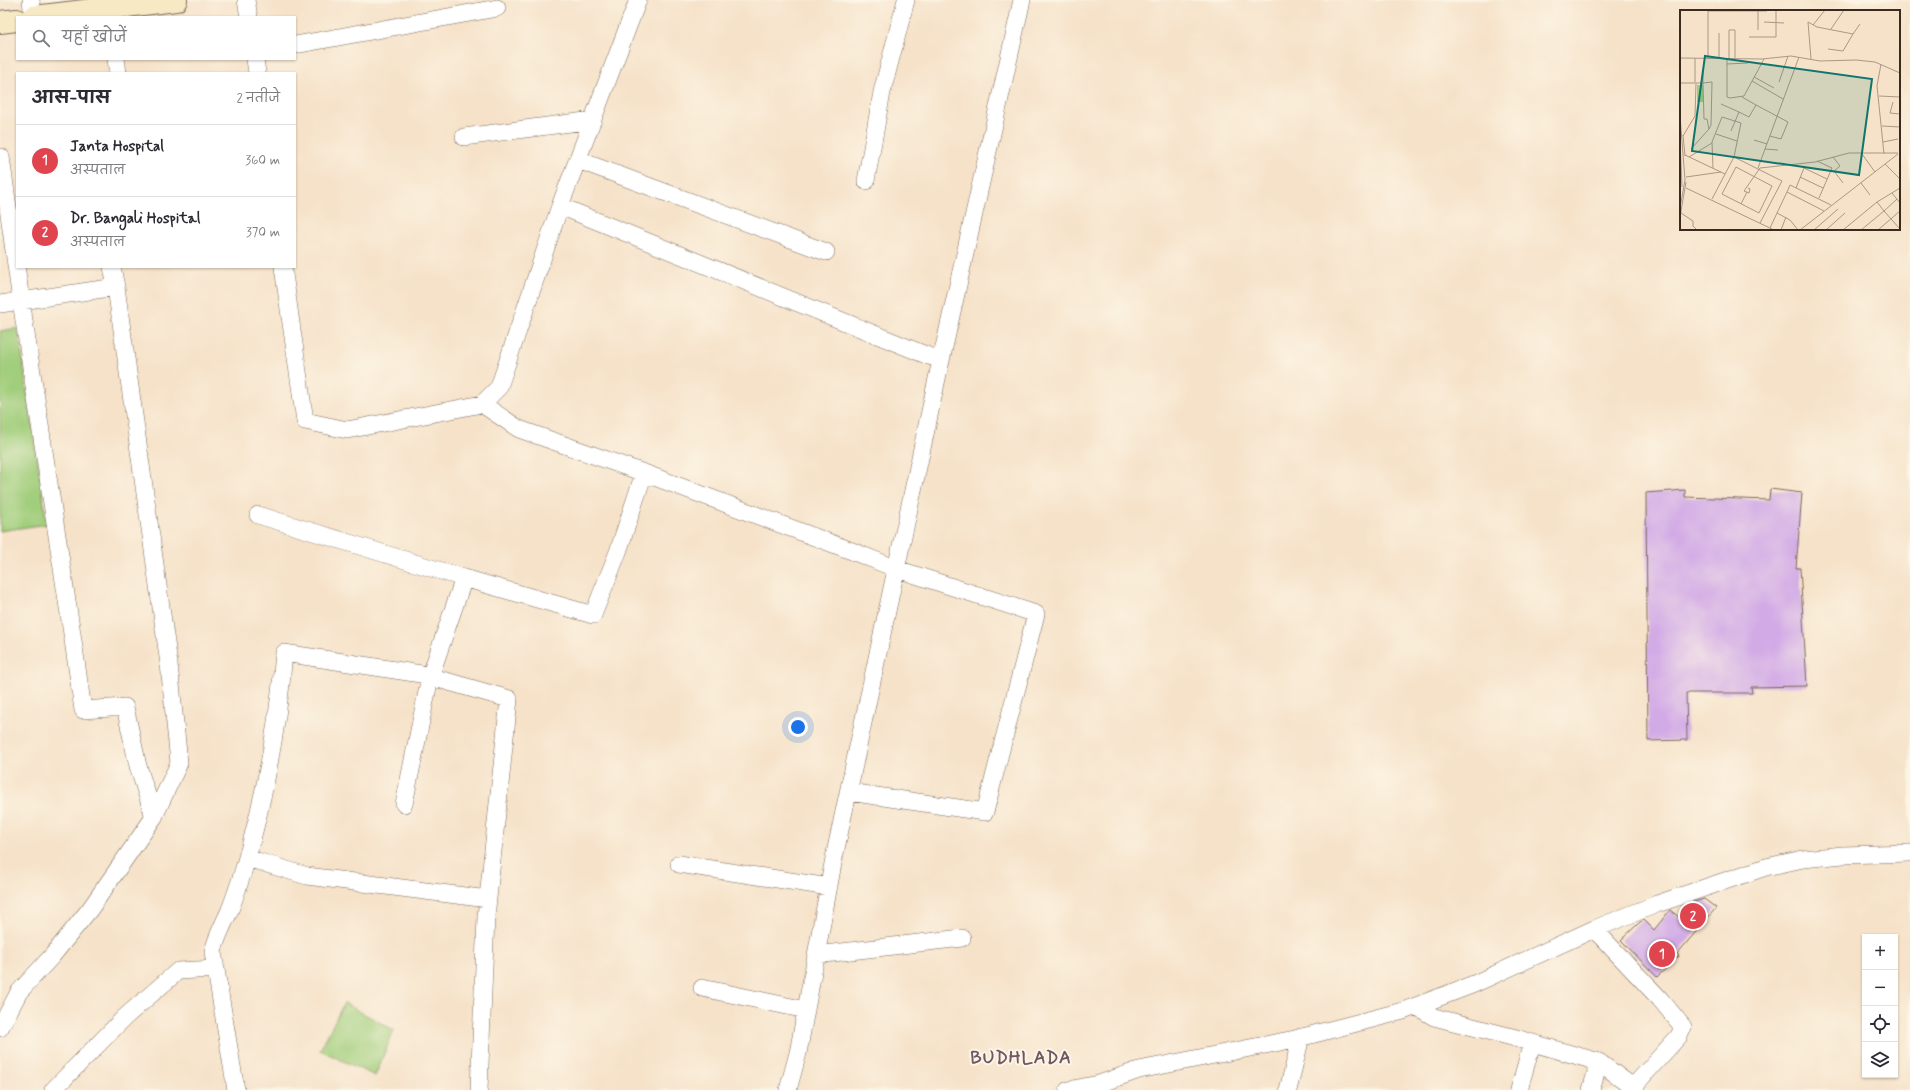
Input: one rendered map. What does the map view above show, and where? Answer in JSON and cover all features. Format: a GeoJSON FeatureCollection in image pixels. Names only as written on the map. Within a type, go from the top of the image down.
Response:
{"type":"FeatureCollection","features":[{"type":"Feature","properties":{"kind":"street"},"geometry":{"type":"LineString","coordinates":[[31,0],[34,16]]}},
{"type":"Feature","properties":{"kind":"street"},"geometry":{"type":"LineString","coordinates":[[246,0],[249,16]]}},
{"type":"Feature","properties":{"kind":"street"},"geometry":{"type":"LineString","coordinates":[[283,268],[305,421],[347,430],[482,404],[499,387],[560,206],[638,0]]}},
{"type":"Feature","properties":{"kind":"street"},"geometry":{"type":"LineString","coordinates":[[866,181],[882,92],[906,0]]}},
{"type":"Feature","properties":{"kind":"street"},"geometry":{"type":"LineString","coordinates":[[788,1090],[806,1010],[829,887],[941,360],[1022,0]]}},
{"type":"Feature","properties":{"kind":"street"},"geometry":{"type":"LineString","coordinates":[[49,16],[110,12],[167,1]]}},
{"type":"Feature","properties":{"kind":"street"},"geometry":{"type":"LineString","coordinates":[[296,45],[497,8]]}},
{"type":"Feature","properties":{"kind":"street"},"geometry":{"type":"LineString","coordinates":[[0,22],[16,20]]}},
{"type":"Feature","properties":{"kind":"street"},"geometry":{"type":"LineString","coordinates":[[116,60],[118,72]]}},
{"type":"Feature","properties":{"kind":"street"},"geometry":{"type":"LineString","coordinates":[[255,60],[256,72]]}},
{"type":"Feature","properties":{"kind":"street"},"geometry":{"type":"LineString","coordinates":[[464,137],[593,120]]}},
{"type":"Feature","properties":{"kind":"street"},"geometry":{"type":"LineString","coordinates":[[1,157],[16,265]]}},
{"type":"Feature","properties":{"kind":"street"},"geometry":{"type":"LineString","coordinates":[[578,160],[826,252]]}},
{"type":"Feature","properties":{"kind":"street"},"geometry":{"type":"LineString","coordinates":[[560,206],[941,360]]}},
{"type":"Feature","properties":{"kind":"street"},"geometry":{"type":"LineString","coordinates":[[16,268],[83,710],[125,707],[138,766],[154,817]]}},
{"type":"Feature","properties":{"kind":"street"},"geometry":{"type":"LineString","coordinates":[[0,1028],[19,992],[52,956],[90,909],[154,817],[179,763],[169,664],[112,268]]}},
{"type":"Feature","properties":{"kind":"street"},"geometry":{"type":"LineString","coordinates":[[0,304],[116,287]]}},
{"type":"Feature","properties":{"kind":"street"},"geometry":{"type":"LineString","coordinates":[[482,404],[519,429],[644,473],[897,569],[1036,614],[985,812],[849,792]]}},
{"type":"Feature","properties":{"kind":"street"},"geometry":{"type":"LineString","coordinates":[[258,515],[464,578],[593,615],[618,552],[644,473]]}},
{"type":"Feature","properties":{"kind":"street"},"geometry":{"type":"LineString","coordinates":[[404,804],[430,677],[464,578]]}},
{"type":"Feature","properties":{"kind":"street"},"geometry":{"type":"LineString","coordinates":[[236,1090],[213,952],[215,941],[229,912],[247,858],[274,734],[281,688],[284,653],[430,677],[509,699],[488,899],[479,1090]]}},
{"type":"Feature","properties":{"kind":"street"},"geometry":{"type":"LineString","coordinates":[[1068,1090],[1099,1084],[1139,1070],[1301,1037],[1403,1011],[1474,984],[1594,929],[1658,904],[1766,867],[1810,858],[1910,853]]}},
{"type":"Feature","properties":{"kind":"street"},"geometry":{"type":"LineString","coordinates":[[247,858],[307,876],[488,899]]}},
{"type":"Feature","properties":{"kind":"street"},"geometry":{"type":"LineString","coordinates":[[679,864],[829,887]]}},
{"type":"Feature","properties":{"kind":"street"},"geometry":{"type":"LineString","coordinates":[[1416,1006],[1434,1017],[1599,1062],[1635,1089],[1679,1036],[1683,1027],[1660,999],[1594,929]]}},
{"type":"Feature","properties":{"kind":"street"},"geometry":{"type":"LineString","coordinates":[[816,955],[962,938]]}},
{"type":"Feature","properties":{"kind":"street"},"geometry":{"type":"LineString","coordinates":[[53,1090],[125,1017],[178,971],[215,969]]}},
{"type":"Feature","properties":{"kind":"street"},"geometry":{"type":"LineString","coordinates":[[702,988],[806,1010]]}},
{"type":"Feature","properties":{"kind":"street"},"geometry":{"type":"LineString","coordinates":[[1288,1090],[1301,1037]]}},
{"type":"Feature","properties":{"kind":"street"},"geometry":{"type":"LineString","coordinates":[[1519,1090],[1532,1043]]}},
{"type":"Feature","properties":{"kind":"street"},"geometry":{"type":"LineString","coordinates":[[1591,1090],[1599,1062]]}},
{"type":"Feature","properties":{"kind":"green space"},"geometry":{"type":"Polygon","coordinates":[[[18,328],[47,524],[0,531],[0,331],[18,328]]]}},
{"type":"Feature","properties":{"kind":"green space"},"geometry":{"type":"Polygon","coordinates":[[[344,1003],[394,1030],[375,1076],[320,1050],[344,1003]]]}},
{"type":"Feature","properties":{"kind":"building"},"geometry":{"type":"Polygon","coordinates":[[[1770,489],[1802,493],[1796,568],[1800,568],[1807,686],[1751,687],[1752,693],[1686,693],[1687,740],[1648,741],[1646,493],[1685,490],[1685,497],[1769,500],[1770,489]]]}},
{"type":"Feature","properties":{"kind":"building"},"geometry":{"type":"Polygon","coordinates":[[[1704,899],[1716,908],[1677,954],[1679,956],[1657,977],[1621,940],[1644,920],[1654,930],[1670,910],[1680,918],[1694,902],[1704,899]]]}},
{"type":"Feature","properties":{"kind":"place","name":"Dr. Bangali Hospital"},"geometry":{"type":"Point","coordinates":[1693,916]}},
{"type":"Feature","properties":{"kind":"place","name":"Janta Hospital"},"geometry":{"type":"Point","coordinates":[1662,954]}},
{"type":"Feature","properties":{"kind":"district","name":"BUDHLADA"},"geometry":{"type":"Point","coordinates":[1021,1057]}}]}
